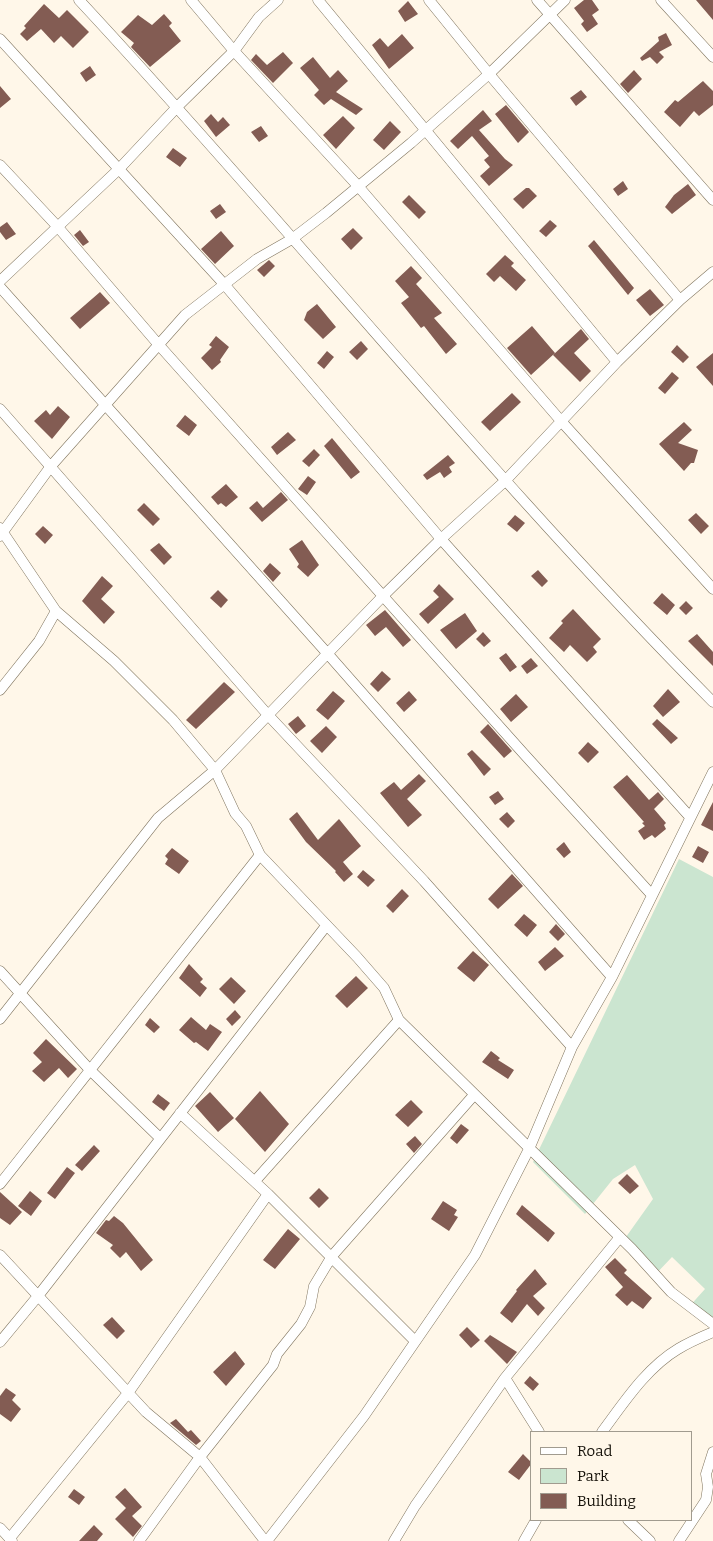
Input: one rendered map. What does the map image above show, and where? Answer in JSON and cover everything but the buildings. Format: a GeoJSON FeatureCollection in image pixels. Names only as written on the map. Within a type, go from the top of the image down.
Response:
{"type":"FeatureCollection","features":[{"type":"Feature","properties":{"kind":"street"},"geometry":{"type":"LineString","coordinates":[[79,0],[178,106],[505,481],[654,642],[713,702]]}},
{"type":"Feature","properties":{"kind":"street"},"geometry":{"type":"LineString","coordinates":[[191,0],[234,51],[358,186],[561,421],[713,590]]}},
{"type":"Feature","properties":{"kind":"street"},"geometry":{"type":"LineString","coordinates":[[0,281],[119,169],[178,106],[234,51],[259,17],[278,0]]}},
{"type":"Feature","properties":{"kind":"street"},"geometry":{"type":"LineString","coordinates":[[318,0],[424,131],[617,362]]}},
{"type":"Feature","properties":{"kind":"street"},"geometry":{"type":"LineString","coordinates":[[429,0],[680,300]]}},
{"type":"Feature","properties":{"kind":"street"},"geometry":{"type":"LineString","coordinates":[[537,0],[713,200]]}},
{"type":"Feature","properties":{"kind":"street"},"geometry":{"type":"LineString","coordinates":[[565,0],[489,74],[358,186],[292,239],[257,259],[185,315],[51,466],[1,532],[56,611],[114,661],[172,720],[215,770],[235,813],[246,826],[260,855],[326,926],[358,957],[384,988],[399,1020],[620,1237],[671,1292],[713,1324]]}},
{"type":"Feature","properties":{"kind":"street"},"geometry":{"type":"LineString","coordinates":[[661,0],[713,57]]}},
{"type":"Feature","properties":{"kind":"street"},"geometry":{"type":"LineString","coordinates":[[0,38],[224,284],[441,539],[690,817]]}},
{"type":"Feature","properties":{"kind":"street"},"geometry":{"type":"LineString","coordinates":[[0,165],[58,226],[158,344],[524,754],[652,894]]}},
{"type":"Feature","properties":{"kind":"street"},"geometry":{"type":"LineString","coordinates":[[0,1019],[158,818],[215,770],[384,595],[441,539],[505,481],[617,362],[680,300],[713,272]]}},
{"type":"Feature","properties":{"kind":"street"},"geometry":{"type":"LineString","coordinates":[[0,287],[327,653],[612,978]]}},
{"type":"Feature","properties":{"kind":"street"},"geometry":{"type":"LineString","coordinates":[[0,409],[268,716],[424,882],[572,1048]]}},
{"type":"Feature","properties":{"kind":"street"},"geometry":{"type":"LineString","coordinates":[[0,690],[39,641],[56,611]]}},
{"type":"Feature","properties":{"kind":"street"},"geometry":{"type":"LineString","coordinates":[[0,1255],[146,1412],[200,1457],[266,1541],[364,1416],[475,1255],[529,1149],[572,1048],[612,978],[713,772]]}},
{"type":"Feature","properties":{"kind":"street"},"geometry":{"type":"LineString","coordinates":[[0,1184],[260,855]]}},
{"type":"Feature","properties":{"kind":"street"},"geometry":{"type":"LineString","coordinates":[[0,1342],[38,1296],[326,926]]}},
{"type":"Feature","properties":{"kind":"street"},"geometry":{"type":"LineString","coordinates":[[0,971],[90,1070],[160,1138]]}},
{"type":"Feature","properties":{"kind":"street"},"geometry":{"type":"LineString","coordinates":[[255,1181],[399,1020]]}},
{"type":"Feature","properties":{"kind":"street"},"geometry":{"type":"LineString","coordinates":[[139,1541],[200,1457],[273,1365],[277,1354],[301,1324],[310,1307],[314,1286],[332,1256],[474,1095]]}},
{"type":"Feature","properties":{"kind":"street"},"geometry":{"type":"LineString","coordinates":[[180,1113],[255,1181],[332,1256],[415,1342]]}},
{"type":"Feature","properties":{"kind":"street"},"geometry":{"type":"LineString","coordinates":[[0,1528],[11,1540],[128,1393],[268,1194]]}},
{"type":"Feature","properties":{"kind":"street"},"geometry":{"type":"LineString","coordinates":[[394,1541],[415,1506],[505,1378],[620,1237]]}},
{"type":"Feature","properties":{"kind":"street"},"geometry":{"type":"LineString","coordinates":[[603,1431],[645,1377],[661,1362],[677,1349],[713,1332]]}},
{"type":"Feature","properties":{"kind":"street"},"geometry":{"type":"LineString","coordinates":[[505,1378],[538,1431]]}},
{"type":"Feature","properties":{"kind":"street"},"geometry":{"type":"LineString","coordinates":[[693,1520],[706,1500],[708,1487],[706,1474],[713,1452]]}},
{"type":"Feature","properties":{"kind":"street"},"geometry":{"type":"LineString","coordinates":[[524,1541],[535,1521]]}},
{"type":"Feature","properties":{"kind":"street"},"geometry":{"type":"LineString","coordinates":[[629,1521],[650,1541]]}},
{"type":"Feature","properties":{"kind":"street"},"geometry":{"type":"LineString","coordinates":[[679,1541],[692,1521]]}},
{"type":"Feature","properties":{"kind":"green space"},"geometry":{"type":"Polygon","coordinates":[[[679,859],[713,877],[713,1325],[694,1316],[687,1309],[705,1289],[672,1257],[653,1277],[621,1244],[653,1199],[635,1165],[613,1179],[585,1214],[533,1162],[679,859]]]}}]}
